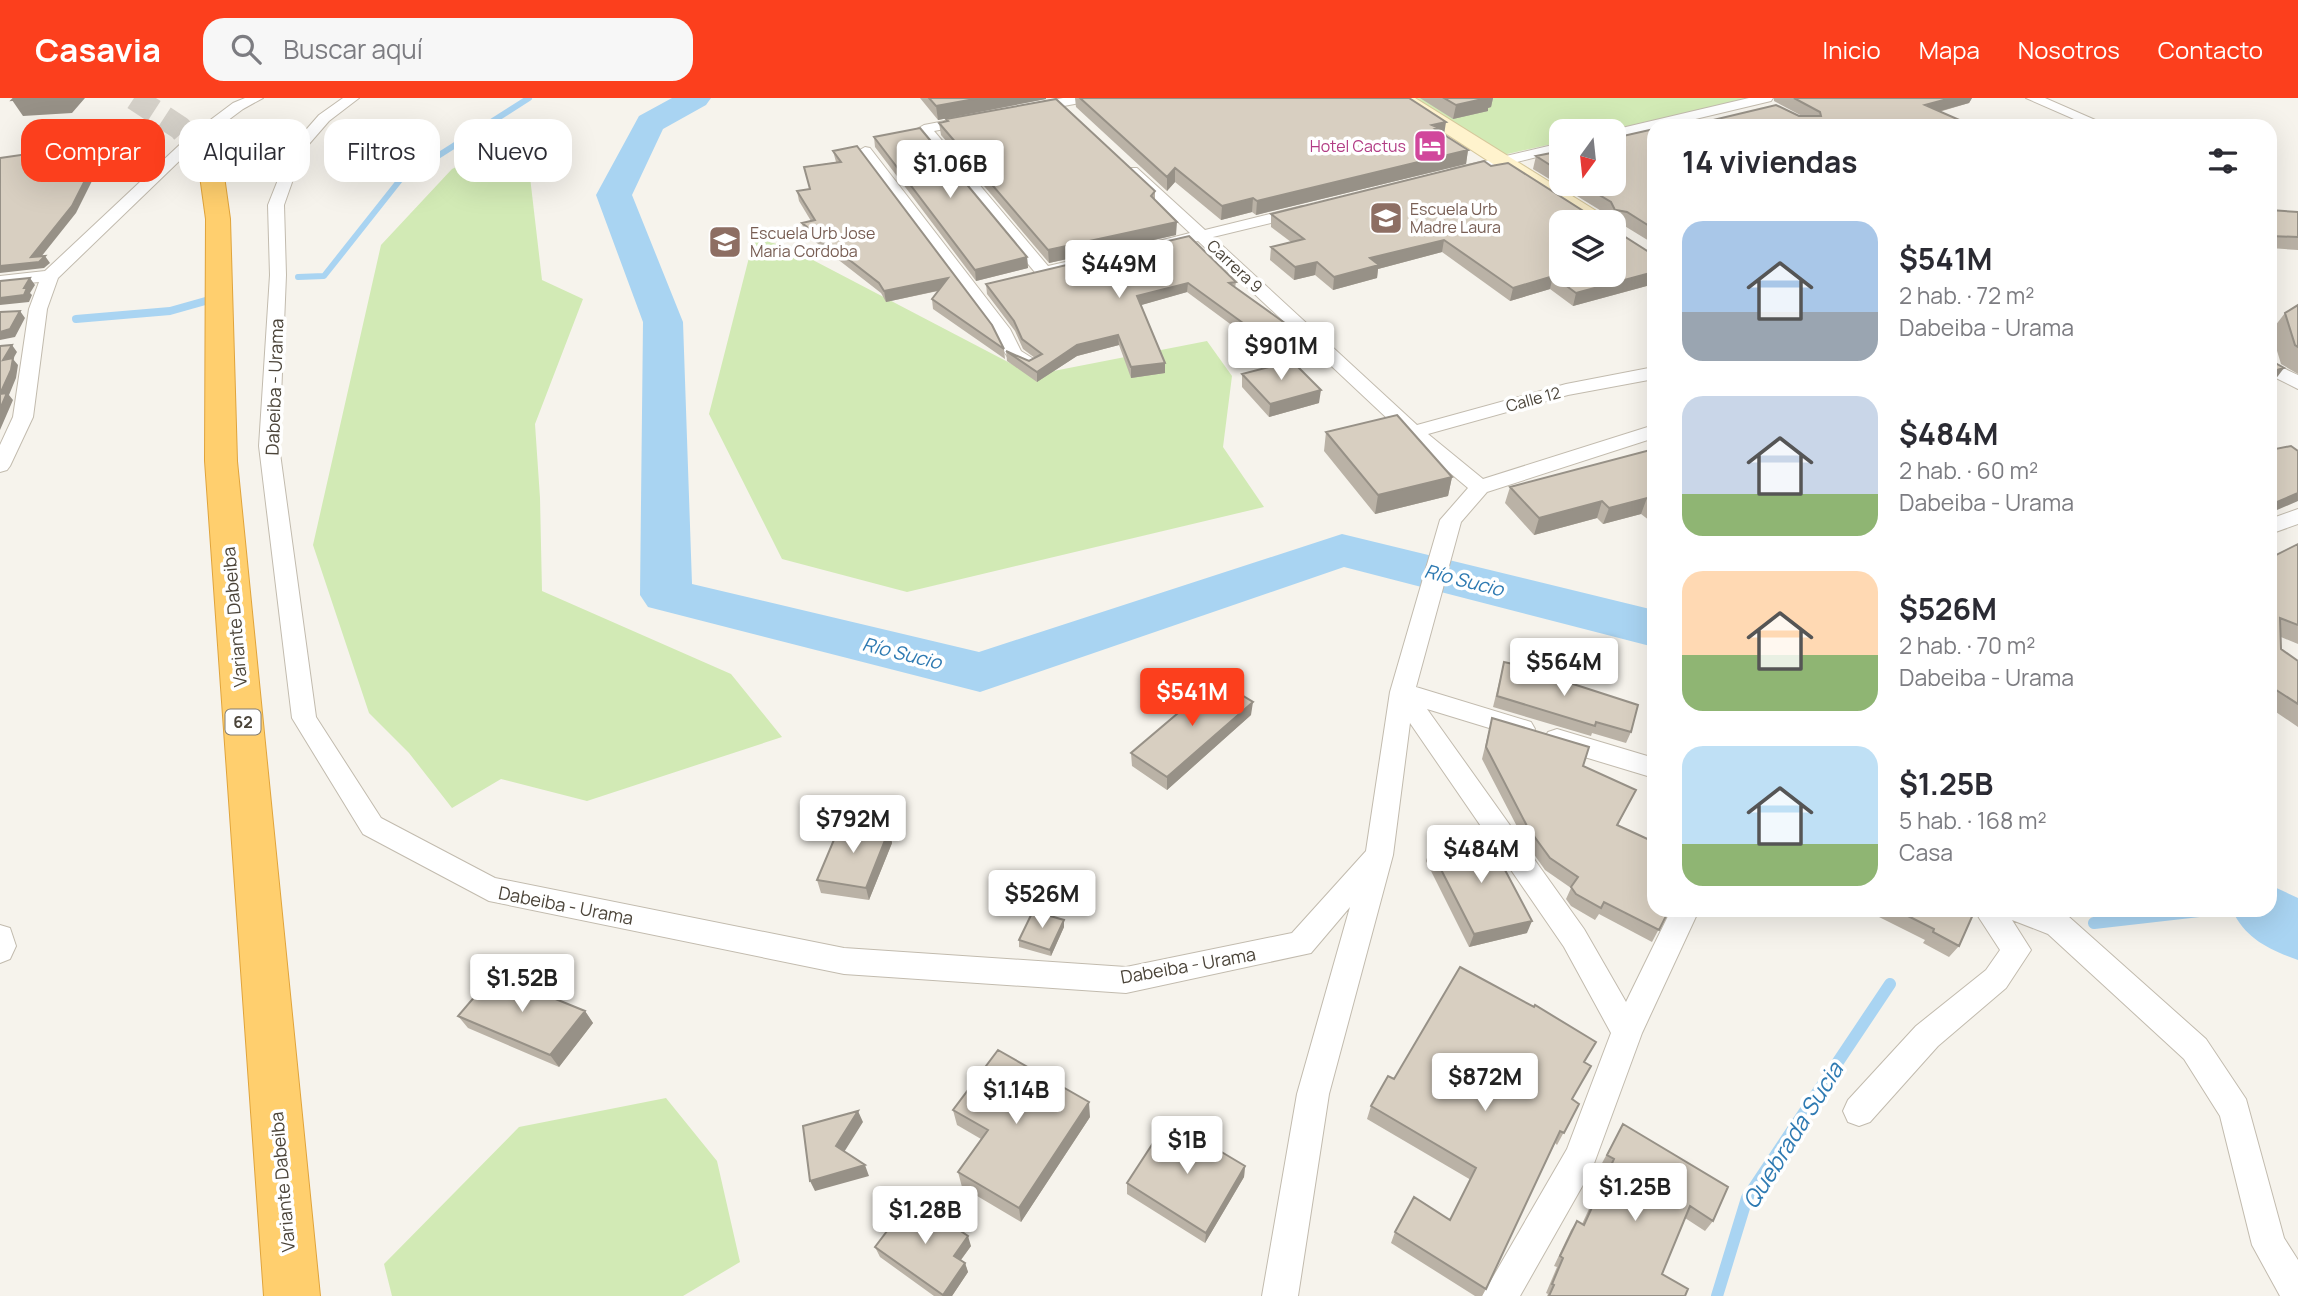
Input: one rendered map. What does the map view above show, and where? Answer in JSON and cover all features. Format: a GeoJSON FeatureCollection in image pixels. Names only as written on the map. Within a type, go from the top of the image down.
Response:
{"type":"FeatureCollection","features":[{"type":"Feature","properties":{"kind":"highway","name":"Variante Dabeiba"},"geometry":{"type":"LineString","coordinates":[[213,182],[218,219],[221,461],[292,1296]]}},
{"type":"Feature","properties":{"kind":"main road"},"geometry":{"type":"LineString","coordinates":[[1401,98],[1579,210]]}},
{"type":"Feature","properties":{"kind":"street"},"geometry":{"type":"LineString","coordinates":[[0,466],[23,417],[35,342],[32,310],[50,276],[194,139],[238,106],[256,98]]}},
{"type":"Feature","properties":{"kind":"street","name":"Dabeiba - Urama"},"geometry":{"type":"LineString","coordinates":[[352,98],[324,118],[296,150],[276,205],[278,275],[269,446],[304,718],[373,826],[489,889],[844,961],[1126,980],[1301,944],[1379,855]]}},
{"type":"Feature","properties":{"kind":"street"},"geometry":{"type":"LineString","coordinates":[[1044,272],[924,129],[999,115],[1058,100],[1085,98]]}},
{"type":"Feature","properties":{"kind":"street"},"geometry":{"type":"LineString","coordinates":[[2032,98],[2070,119]]}},
{"type":"Feature","properties":{"kind":"street"},"geometry":{"type":"LineString","coordinates":[[2032,98],[2084,119]]}},
{"type":"Feature","properties":{"kind":"street"},"geometry":{"type":"LineString","coordinates":[[1058,100],[1080,122]]}},
{"type":"Feature","properties":{"kind":"street"},"geometry":{"type":"LineString","coordinates":[[1681,119],[1761,101]]}},
{"type":"Feature","properties":{"kind":"street"},"geometry":{"type":"LineString","coordinates":[[1626,131],[1647,127]]}},
{"type":"Feature","properties":{"kind":"street"},"geometry":{"type":"LineString","coordinates":[[1436,177],[1549,150]]}},
{"type":"Feature","properties":{"kind":"street"},"geometry":{"type":"LineString","coordinates":[[865,151],[1004,333],[1013,354],[1031,363]]}},
{"type":"Feature","properties":{"kind":"street","name":"Carrera 9"},"geometry":{"type":"LineString","coordinates":[[1121,160],[1413,432],[1480,487]]}},
{"type":"Feature","properties":{"kind":"street"},"geometry":{"type":"LineString","coordinates":[[1149,248],[1319,207]]}},
{"type":"Feature","properties":{"kind":"street"},"geometry":{"type":"LineString","coordinates":[[1020,278],[1097,260]]}},
{"type":"Feature","properties":{"kind":"street"},"geometry":{"type":"LineString","coordinates":[[0,281],[50,276]]}},
{"type":"Feature","properties":{"kind":"street"},"geometry":{"type":"LineString","coordinates":[[971,290],[995,284]]}},
{"type":"Feature","properties":{"kind":"street"},"geometry":{"type":"LineString","coordinates":[[12,345],[35,342]]}},
{"type":"Feature","properties":{"kind":"street"},"geometry":{"type":"LineString","coordinates":[[2277,372],[2298,383]]}},
{"type":"Feature","properties":{"kind":"street","name":"Calle 12"},"geometry":{"type":"LineString","coordinates":[[1413,432],[1566,390],[1647,374]]}},
{"type":"Feature","properties":{"kind":"street"},"geometry":{"type":"LineString","coordinates":[[0,421],[23,417]]}},
{"type":"Feature","properties":{"kind":"street"},"geometry":{"type":"LineString","coordinates":[[1280,1296],[1313,1094],[1379,855],[1402,692],[1451,520],[1480,487],[1647,433]]}},
{"type":"Feature","properties":{"kind":"street"},"geometry":{"type":"LineString","coordinates":[[2277,524],[2298,516]]}},
{"type":"Feature","properties":{"kind":"street"},"geometry":{"type":"LineString","coordinates":[[1402,692],[1647,766]]}},
{"type":"Feature","properties":{"kind":"street"},"geometry":{"type":"LineString","coordinates":[[1402,692],[1574,939],[1628,1032]]}},
{"type":"Feature","properties":{"kind":"street"},"geometry":{"type":"LineString","coordinates":[[1500,1296],[1580,1158],[1628,1032],[1682,917]]}},
{"type":"Feature","properties":{"kind":"street"},"geometry":{"type":"LineString","coordinates":[[1859,1111],[1927,1036],[1996,979],[2016,950],[1993,917]]}},
{"type":"Feature","properties":{"kind":"street"},"geometry":{"type":"LineString","coordinates":[[2036,917],[2058,925],[2195,1049],[2235,1110],[2269,1245],[2298,1293]]}},
{"type":"Feature","properties":{"kind":"street"},"geometry":{"type":"LineString","coordinates":[[0,937],[0,950]]}},
{"type":"Feature","properties":{"kind":"green space"},"geometry":{"type":"Polygon","coordinates":[[[1412,98],[1743,98],[1752,101],[1668,119],[1647,119],[1647,124],[1626,128],[1626,119],[1549,119],[1549,145],[1503,155],[1412,98]]]}},
{"type":"Feature","properties":{"kind":"green space"},"geometry":{"type":"Polygon","coordinates":[[[454,168],[454,182],[531,182],[542,280],[583,299],[535,424],[542,591],[731,674],[782,737],[587,801],[501,779],[452,808],[409,753],[369,713],[313,545],[381,245],[454,168]]]}},
{"type":"Feature","properties":{"kind":"green space"},"geometry":{"type":"Polygon","coordinates":[[[754,238],[788,247],[1033,375],[1207,341],[1232,376],[1223,447],[1264,507],[907,592],[782,559],[709,414],[754,238]]]}},
{"type":"Feature","properties":{"kind":"green space"},"geometry":{"type":"Polygon","coordinates":[[[666,1098],[717,1161],[740,1262],[683,1296],[392,1296],[384,1264],[519,1127],[666,1098]]]}},
{"type":"Feature","properties":{"kind":"building"},"geometry":{"type":"Polygon","coordinates":[[[929,98],[980,98],[936,106],[929,98]]]}},
{"type":"Feature","properties":{"kind":"building"},"geometry":{"type":"Polygon","coordinates":[[[1080,98],[1409,98],[1446,122],[1432,125],[1468,150],[1257,201],[1253,198],[1222,206],[1175,168],[1167,177],[1080,98]]]}},
{"type":"Feature","properties":{"kind":"building"},"geometry":{"type":"Polygon","coordinates":[[[1444,98],[1487,98],[1456,105],[1444,98]]]}},
{"type":"Feature","properties":{"kind":"building"},"geometry":{"type":"Polygon","coordinates":[[[1794,98],[1951,98],[1925,105],[1957,119],[1717,119],[1776,105],[1799,116],[1821,116],[1820,112],[1794,98]]]}},
{"type":"Feature","properties":{"kind":"building"},"geometry":{"type":"Polygon","coordinates":[[[1056,99],[1155,191],[1151,196],[1177,222],[1048,250],[939,123],[948,121],[946,119],[1056,99]]]}},
{"type":"Feature","properties":{"kind":"building"},"geometry":{"type":"Polygon","coordinates":[[[920,128],[1027,257],[975,270],[874,137],[920,128]]]}},
{"type":"Feature","properties":{"kind":"building"},"geometry":{"type":"Polygon","coordinates":[[[1647,131],[1647,225],[1626,210],[1615,210],[1611,202],[1601,196],[1626,196],[1626,135],[1647,131]]]}},
{"type":"Feature","properties":{"kind":"building"},"geometry":{"type":"Polygon","coordinates":[[[857,146],[992,325],[1004,349],[932,299],[948,278],[884,291],[879,283],[802,223],[815,220],[797,191],[810,189],[804,167],[841,162],[833,151],[857,146]]]}},
{"type":"Feature","properties":{"kind":"building"},"geometry":{"type":"Polygon","coordinates":[[[1549,153],[1549,164],[1536,156],[1549,153]]]}},
{"type":"Feature","properties":{"kind":"building"},"geometry":{"type":"Polygon","coordinates":[[[21,155],[21,182],[84,182],[72,206],[31,257],[45,256],[39,262],[0,266],[0,158],[21,155]]]}},
{"type":"Feature","properties":{"kind":"building"},"geometry":{"type":"Polygon","coordinates":[[[1484,161],[1491,166],[1508,163],[1549,189],[1549,196],[1560,196],[1582,210],[1549,210],[1549,277],[1513,288],[1444,240],[1370,258],[1379,265],[1334,277],[1317,262],[1295,267],[1271,247],[1304,239],[1271,214],[1484,161]]]}},
{"type":"Feature","properties":{"kind":"building"},"geometry":{"type":"Polygon","coordinates":[[[2277,210],[2298,212],[2298,237],[2277,236],[2277,210]]]}},
{"type":"Feature","properties":{"kind":"building"},"geometry":{"type":"Polygon","coordinates":[[[1189,236],[1236,282],[1229,283],[1296,331],[1265,339],[1188,283],[1137,296],[1165,363],[1131,367],[1118,335],[1077,345],[1037,372],[1006,351],[1029,361],[1042,354],[1022,339],[1014,321],[986,284],[1189,236]]]}},
{"type":"Feature","properties":{"kind":"building"},"geometry":{"type":"Polygon","coordinates":[[[1626,237],[1647,251],[1647,274],[1626,280],[1626,237]]]}},
{"type":"Feature","properties":{"kind":"building"},"geometry":{"type":"Polygon","coordinates":[[[30,278],[24,288],[27,288],[24,295],[0,298],[0,281],[30,278]]]}},
{"type":"Feature","properties":{"kind":"building"},"geometry":{"type":"Polygon","coordinates":[[[1568,287],[1598,287],[1576,293],[1568,287]]]}},
{"type":"Feature","properties":{"kind":"building"},"geometry":{"type":"Polygon","coordinates":[[[2298,305],[2298,347],[2285,313],[2298,305]]]}},
{"type":"Feature","properties":{"kind":"building"},"geometry":{"type":"Polygon","coordinates":[[[20,311],[10,329],[0,332],[0,312],[20,311]]]}},
{"type":"Feature","properties":{"kind":"building"},"geometry":{"type":"Polygon","coordinates":[[[12,345],[3,360],[13,358],[11,370],[0,394],[0,346],[12,345]]]}},
{"type":"Feature","properties":{"kind":"building"},"geometry":{"type":"Polygon","coordinates":[[[1292,361],[1321,390],[1270,404],[1242,374],[1292,361]]]}},
{"type":"Feature","properties":{"kind":"building"},"geometry":{"type":"Polygon","coordinates":[[[7,393],[0,409],[0,394],[7,393]]]}},
{"type":"Feature","properties":{"kind":"building"},"geometry":{"type":"Polygon","coordinates":[[[1397,415],[1452,477],[1378,495],[1326,432],[1397,415]]]}},
{"type":"Feature","properties":{"kind":"building"},"geometry":{"type":"Polygon","coordinates":[[[2291,446],[2298,451],[2298,493],[2277,502],[2277,449],[2291,446]]]}},
{"type":"Feature","properties":{"kind":"building"},"geometry":{"type":"Polygon","coordinates":[[[1647,451],[1647,498],[1609,508],[1602,501],[1539,518],[1510,487],[1647,451]]]}},
{"type":"Feature","properties":{"kind":"building"},"geometry":{"type":"Polygon","coordinates":[[[2298,544],[2298,625],[2280,618],[2281,649],[2298,661],[2298,704],[2277,690],[2277,554],[2298,544]]]}},
{"type":"Feature","properties":{"kind":"building"},"geometry":{"type":"Polygon","coordinates":[[[1504,662],[1539,670],[1539,673],[1638,705],[1631,732],[1596,722],[1595,726],[1497,696],[1504,662]]]}},
{"type":"Feature","properties":{"kind":"building"},"geometry":{"type":"Polygon","coordinates":[[[1217,680],[1253,702],[1167,777],[1131,753],[1217,680]]]}},
{"type":"Feature","properties":{"kind":"building"},"geometry":{"type":"Polygon","coordinates":[[[1492,718],[1589,747],[1583,766],[1636,790],[1617,825],[1647,839],[1647,917],[1666,917],[1659,930],[1604,902],[1601,908],[1576,894],[1571,887],[1578,877],[1550,858],[1528,828],[1486,747],[1492,718]]]}},
{"type":"Feature","properties":{"kind":"building"},"geometry":{"type":"Polygon","coordinates":[[[841,823],[889,830],[866,888],[817,880],[841,823]]]}},
{"type":"Feature","properties":{"kind":"building"},"geometry":{"type":"Polygon","coordinates":[[[1487,836],[1532,921],[1474,934],[1430,848],[1487,836]]]}},
{"type":"Feature","properties":{"kind":"building"},"geometry":{"type":"Polygon","coordinates":[[[1033,911],[1064,920],[1050,950],[1019,940],[1033,911]]]}},
{"type":"Feature","properties":{"kind":"building"},"geometry":{"type":"Polygon","coordinates":[[[1910,917],[1972,917],[1959,946],[1933,932],[1934,929],[1910,917]]]}},
{"type":"Feature","properties":{"kind":"building"},"geometry":{"type":"Polygon","coordinates":[[[1460,967],[1534,1007],[1535,1005],[1596,1042],[1584,1062],[1591,1066],[1572,1099],[1579,1104],[1564,1133],[1560,1131],[1486,1289],[1395,1232],[1414,1197],[1450,1220],[1476,1168],[1371,1106],[1388,1076],[1394,1079],[1460,967]]]}},
{"type":"Feature","properties":{"kind":"building"},"geometry":{"type":"Polygon","coordinates":[[[494,974],[585,1011],[550,1055],[458,1016],[494,974]]]}},
{"type":"Feature","properties":{"kind":"building"},"geometry":{"type":"Polygon","coordinates":[[[998,1050],[1089,1102],[1019,1208],[958,1172],[988,1130],[953,1110],[998,1050]]]}},
{"type":"Feature","properties":{"kind":"building"},"geometry":{"type":"Polygon","coordinates":[[[858,1111],[836,1146],[865,1165],[810,1181],[803,1126],[858,1111]]]}},
{"type":"Feature","properties":{"kind":"building"},"geometry":{"type":"Polygon","coordinates":[[[1168,1120],[1245,1166],[1206,1233],[1127,1183],[1168,1120]]]}},
{"type":"Feature","properties":{"kind":"building"},"geometry":{"type":"Polygon","coordinates":[[[1623,1124],[1728,1187],[1713,1221],[1690,1206],[1662,1274],[1688,1289],[1685,1296],[1549,1296],[1563,1258],[1560,1256],[1577,1221],[1584,1225],[1614,1159],[1607,1155],[1623,1124]]]}},
{"type":"Feature","properties":{"kind":"building"},"geometry":{"type":"Polygon","coordinates":[[[912,1198],[968,1236],[954,1256],[965,1263],[943,1295],[875,1247],[912,1198]]]}},
{"type":"Feature","properties":{"kind":"waterway"},"geometry":{"type":"LineString","coordinates":[[298,277],[324,276],[400,180],[529,98]]}},
{"type":"Feature","properties":{"kind":"waterway","name":"Río Sucio"},"geometry":{"type":"LineString","coordinates":[[695,98],[650,123],[614,195],[663,322],[666,595],[980,672],[1342,550],[1647,627]]}},
{"type":"Feature","properties":{"kind":"waterway"},"geometry":{"type":"LineString","coordinates":[[76,319],[170,311],[209,300],[203,302]]}},
{"type":"Feature","properties":{"kind":"waterway"},"geometry":{"type":"LineString","coordinates":[[2094,923],[2147,917]]}},
{"type":"Feature","properties":{"kind":"waterway","name":"Río Sucio"},"geometry":{"type":"LineString","coordinates":[[2275,917],[2298,932]]}},
{"type":"Feature","properties":{"kind":"waterway","name":"Quebrada Sucia"},"geometry":{"type":"LineString","coordinates":[[1717,1296],[1747,1198],[1890,984]]}},
{"type":"Feature","properties":{"kind":"tunnel"},"geometry":{"type":"LineString","coordinates":[[134,98],[179,127]]}},
{"type":"Feature","properties":{"kind":"place","name":"Hotel Cactus"},"geometry":{"type":"Point","coordinates":[1430,146]}},
{"type":"Feature","properties":{"kind":"place","name":"Escuela Urb Madre Laura"},"geometry":{"type":"Point","coordinates":[1386,218]}},
{"type":"Feature","properties":{"kind":"place","name":"Escuela Urb Jose Maria Cordoba"},"geometry":{"type":"Point","coordinates":[725,242]}}]}
